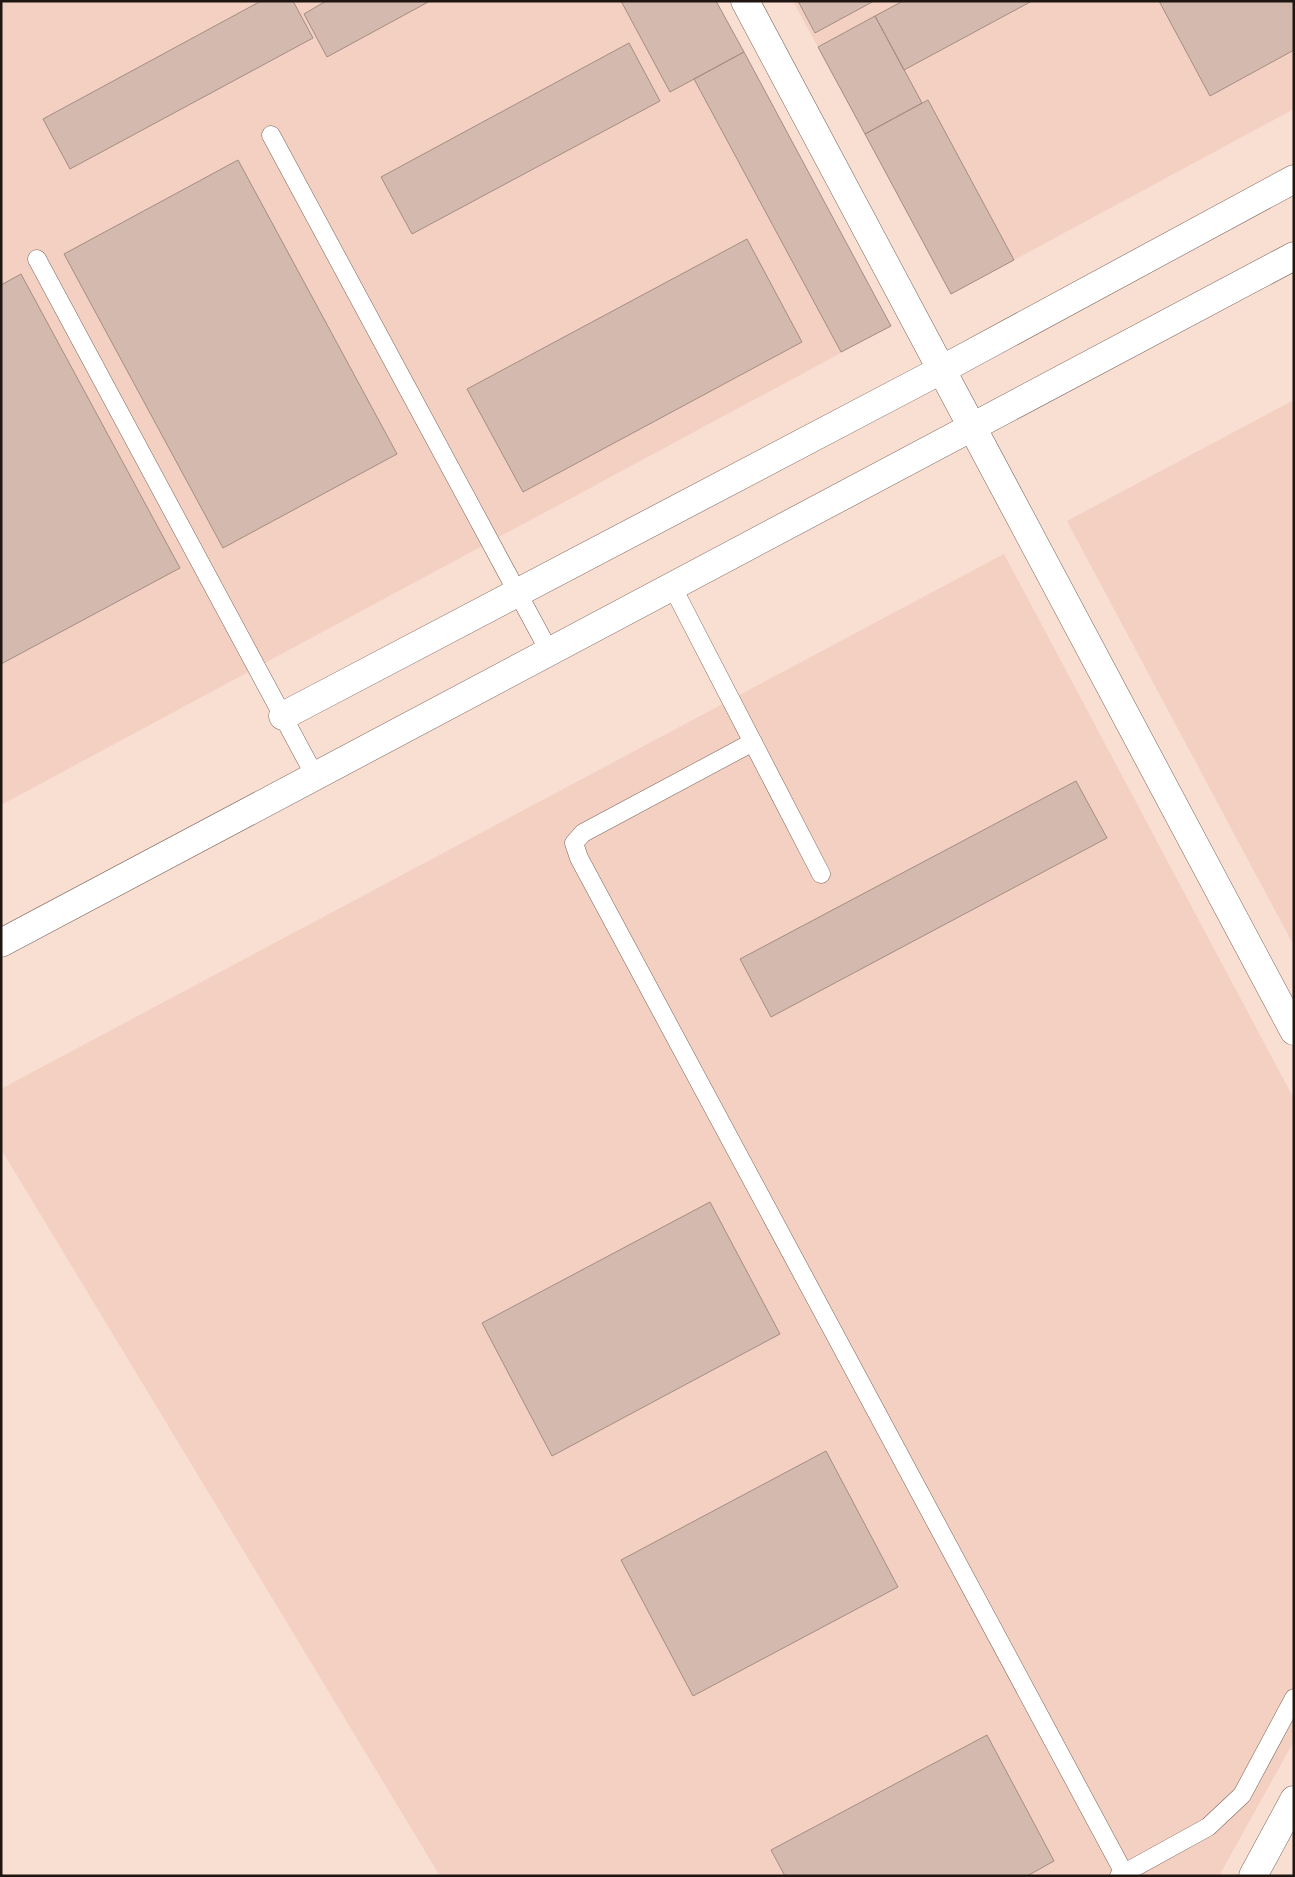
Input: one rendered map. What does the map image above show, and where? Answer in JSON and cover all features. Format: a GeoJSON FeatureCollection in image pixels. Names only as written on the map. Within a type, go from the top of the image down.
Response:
{"type":"FeatureCollection","features":[{"type":"Feature","properties":{"kind":"street"},"geometry":{"type":"LineString","coordinates":[[745,1],[1294,1030]]}},
{"type":"Feature","properties":{"kind":"street"},"geometry":{"type":"LineString","coordinates":[[283,716],[941,370],[1294,179]]}},
{"type":"Feature","properties":{"kind":"street"},"geometry":{"type":"LineString","coordinates":[[1,942],[1294,256]]}},
{"type":"Feature","properties":{"kind":"street"},"geometry":{"type":"LineString","coordinates":[[1253,1876],[1294,1800]]}},
{"type":"Feature","properties":{"kind":"lane"},"geometry":{"type":"LineString","coordinates":[[271,135],[549,651]]}},
{"type":"Feature","properties":{"kind":"lane"},"geometry":{"type":"LineString","coordinates":[[37,259],[315,776]]}},
{"type":"Feature","properties":{"kind":"lane"},"geometry":{"type":"LineString","coordinates":[[672,586],[821,874]]}},
{"type":"Feature","properties":{"kind":"lane"},"geometry":{"type":"LineString","coordinates":[[753,742],[583,834],[574,843],[579,858],[1122,1874],[1208,1827],[1242,1795],[1294,1698]]}},
{"type":"Feature","properties":{"kind":"shaded area"},"geometry":{"type":"Polygon","coordinates":[[[1,1],[716,1],[891,326],[1,805],[1,1]]]}},
{"type":"Feature","properties":{"kind":"shaded area"},"geometry":{"type":"Polygon","coordinates":[[[793,1],[1294,1],[1294,109],[951,294],[793,1]]]}},
{"type":"Feature","properties":{"kind":"shaded area"},"geometry":{"type":"Polygon","coordinates":[[[1294,400],[1294,946],[1067,521],[1294,400]]]}},
{"type":"Feature","properties":{"kind":"shaded area"},"geometry":{"type":"Polygon","coordinates":[[[1004,554],[1294,1099],[1294,1741],[1219,1876],[440,1876],[1,1149],[1,1089],[1004,554]]]}},
{"type":"Feature","properties":{"kind":"building"},"geometry":{"type":"Polygon","coordinates":[[[261,1],[293,1],[313,38],[70,169],[43,119],[261,1]]]}},
{"type":"Feature","properties":{"kind":"building"},"geometry":{"type":"Polygon","coordinates":[[[326,1],[430,1],[327,57],[304,14],[326,1]]]}},
{"type":"Feature","properties":{"kind":"building"},"geometry":{"type":"Polygon","coordinates":[[[621,1],[716,1],[744,52],[670,92],[621,1]]]}},
{"type":"Feature","properties":{"kind":"building"},"geometry":{"type":"Polygon","coordinates":[[[798,1],[874,1],[815,33],[798,1]]]}},
{"type":"Feature","properties":{"kind":"building"},"geometry":{"type":"Polygon","coordinates":[[[903,1],[1032,1],[904,70],[875,16],[903,1]]]}},
{"type":"Feature","properties":{"kind":"building"},"geometry":{"type":"Polygon","coordinates":[[[1159,1],[1294,1],[1294,50],[1210,96],[1159,1]]]}},
{"type":"Feature","properties":{"kind":"building"},"geometry":{"type":"Polygon","coordinates":[[[875,16],[922,103],[865,134],[818,47],[875,16]]]}},
{"type":"Feature","properties":{"kind":"building"},"geometry":{"type":"Polygon","coordinates":[[[629,43],[660,101],[412,234],[381,177],[629,43]]]}},
{"type":"Feature","properties":{"kind":"building"},"geometry":{"type":"Polygon","coordinates":[[[744,52],[891,326],[841,352],[694,79],[744,52]]]}},
{"type":"Feature","properties":{"kind":"building"},"geometry":{"type":"Polygon","coordinates":[[[928,100],[1014,260],[951,294],[865,134],[928,100]]]}},
{"type":"Feature","properties":{"kind":"building"},"geometry":{"type":"Polygon","coordinates":[[[238,160],[397,454],[223,548],[64,254],[238,160]]]}},
{"type":"Feature","properties":{"kind":"building"},"geometry":{"type":"Polygon","coordinates":[[[747,239],[802,342],[523,492],[467,389],[747,239]]]}},
{"type":"Feature","properties":{"kind":"building"},"geometry":{"type":"Polygon","coordinates":[[[21,274],[180,568],[1,664],[1,285],[21,274]]]}},
{"type":"Feature","properties":{"kind":"building"},"geometry":{"type":"Polygon","coordinates":[[[1076,781],[1107,838],[771,1017],[740,959],[1076,781]]]}},
{"type":"Feature","properties":{"kind":"building"},"geometry":{"type":"Polygon","coordinates":[[[710,1202],[780,1334],[552,1456],[482,1323],[710,1202]]]}},
{"type":"Feature","properties":{"kind":"building"},"geometry":{"type":"Polygon","coordinates":[[[826,1451],[898,1587],[693,1696],[621,1560],[826,1451]]]}},
{"type":"Feature","properties":{"kind":"building"},"geometry":{"type":"Polygon","coordinates":[[[987,1735],[1054,1861],[1027,1876],[785,1876],[771,1850],[987,1735]]]}}]}
